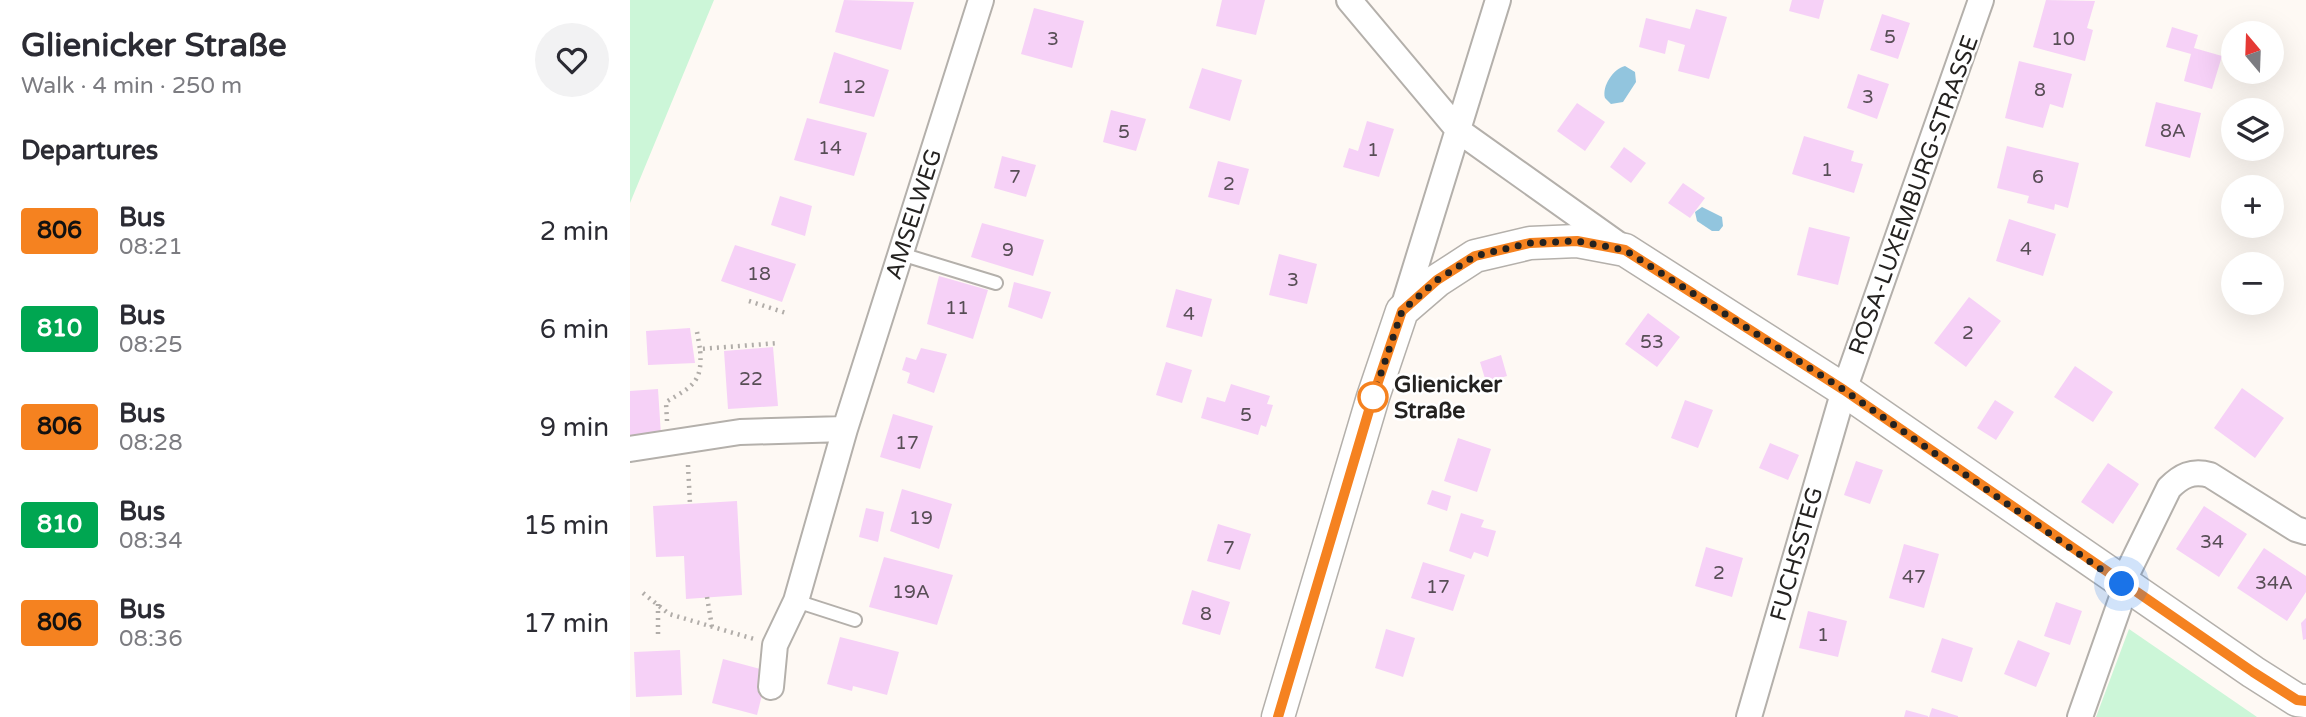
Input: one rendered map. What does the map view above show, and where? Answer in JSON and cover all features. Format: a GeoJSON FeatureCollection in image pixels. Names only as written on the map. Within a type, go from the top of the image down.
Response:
{"type":"FeatureCollection","features":[{"type":"Feature","properties":{"kind":"street","name":"AMSELWEG"},"geometry":{"type":"LineString","coordinates":[[771,687],[775,645],[796,601],[845,429],[981,0]]}},
{"type":"Feature","properties":{"kind":"street"},"geometry":{"type":"LineString","coordinates":[[1349,0],[1459,131],[1625,250],[1844,390],[2253,672],[2297,700],[2306,701]]}},
{"type":"Feature","properties":{"kind":"street"},"geometry":{"type":"LineString","coordinates":[[1278,717],[1373,397],[1459,131],[1498,0]]}},
{"type":"Feature","properties":{"kind":"street","name":"ROSA-LUXEMBURG-STRASSE"},"geometry":{"type":"LineString","coordinates":[[1844,390],[1982,0]]}},
{"type":"Feature","properties":{"kind":"street"},"geometry":{"type":"LineString","coordinates":[[1402,311],[1437,280],[1475,256],[1530,243],[1577,241],[1625,250]]}},
{"type":"Feature","properties":{"kind":"street","name":"FUCHSSTEG"},"geometry":{"type":"LineString","coordinates":[[1749,717],[1844,390]]}},
{"type":"Feature","properties":{"kind":"street"},"geometry":{"type":"LineString","coordinates":[[630,449],[677,432],[845,429]]}},
{"type":"Feature","properties":{"kind":"street"},"geometry":{"type":"LineString","coordinates":[[2080,717],[2124,585],[2169,488],[2180,476],[2199,472],[2210,475],[2295,529],[2306,532]]}},
{"type":"Feature","properties":{"kind":"lane"},"geometry":{"type":"LineString","coordinates":[[901,254],[996,283]]}},
{"type":"Feature","properties":{"kind":"lane"},"geometry":{"type":"LineString","coordinates":[[796,601],[855,620]]}},
{"type":"Feature","properties":{"kind":"path"},"geometry":{"type":"LineString","coordinates":[[749,301],[786,313]]}},
{"type":"Feature","properties":{"kind":"path"},"geometry":{"type":"LineString","coordinates":[[690,504],[677,432],[666,402],[691,386],[702,367],[697,332]]}},
{"type":"Feature","properties":{"kind":"path"},"geometry":{"type":"LineString","coordinates":[[700,349],[779,343]]}},
{"type":"Feature","properties":{"kind":"path"},"geometry":{"type":"LineString","coordinates":[[643,593],[669,614],[775,645]]}},
{"type":"Feature","properties":{"kind":"path"},"geometry":{"type":"LineString","coordinates":[[707,597],[712,627]]}},
{"type":"Feature","properties":{"kind":"path"},"geometry":{"type":"LineString","coordinates":[[658,604],[658,636]]}},
{"type":"Feature","properties":{"kind":"green space"},"geometry":{"type":"Polygon","coordinates":[[[630,0],[714,0],[630,203],[630,0]]]}},
{"type":"Feature","properties":{"kind":"green space"},"geometry":{"type":"Polygon","coordinates":[[[2129,629],[2257,717],[2096,717],[2129,629]]]}},
{"type":"Feature","properties":{"kind":"water"},"geometry":{"type":"Polygon","coordinates":[[[1625,66],[1635,72],[1636,82],[1623,102],[1611,104],[1605,98],[1607,83],[1616,71],[1625,66]]]}},
{"type":"Feature","properties":{"kind":"water"},"geometry":{"type":"Polygon","coordinates":[[[1702,207],[1722,217],[1723,226],[1719,231],[1712,231],[1697,221],[1695,212],[1702,207]]]}},
{"type":"Feature","properties":{"kind":"building"},"geometry":{"type":"Polygon","coordinates":[[[844,0],[914,2],[901,50],[835,32],[844,0]]]}},
{"type":"Feature","properties":{"kind":"building"},"geometry":{"type":"Polygon","coordinates":[[[1222,0],[1265,0],[1256,35],[1216,26],[1222,0]]]}},
{"type":"Feature","properties":{"kind":"building"},"geometry":{"type":"Polygon","coordinates":[[[1792,0],[1824,0],[1819,19],[1789,11],[1792,0]]]}},
{"type":"Feature","properties":{"kind":"building"},"geometry":{"type":"Polygon","coordinates":[[[2046,0],[2095,1],[2087,28],[2093,30],[2085,61],[2033,47],[2046,0]]]}},
{"type":"Feature","properties":{"kind":"building"},"geometry":{"type":"Polygon","coordinates":[[[1034,8],[1084,21],[1072,68],[1021,54],[1034,8]]]}},
{"type":"Feature","properties":{"kind":"building"},"geometry":{"type":"Polygon","coordinates":[[[1696,9],[1727,17],[1709,79],[1678,71],[1685,45],[1668,40],[1665,54],[1639,47],[1646,18],[1690,29],[1696,9]]]}},
{"type":"Feature","properties":{"kind":"building"},"geometry":{"type":"Polygon","coordinates":[[[1882,14],[1910,23],[1898,59],[1870,50],[1882,14]]]}},
{"type":"Feature","properties":{"kind":"building"},"geometry":{"type":"Polygon","coordinates":[[[2172,27],[2198,35],[2194,48],[2221,56],[2212,89],[2184,81],[2191,54],[2166,47],[2172,27]]]}},
{"type":"Feature","properties":{"kind":"building"},"geometry":{"type":"Polygon","coordinates":[[[834,52],[889,70],[874,117],[819,103],[834,52]]]}},
{"type":"Feature","properties":{"kind":"building"},"geometry":{"type":"Polygon","coordinates":[[[2019,61],[2072,74],[2063,108],[2050,104],[2043,128],[2005,118],[2019,61]]]}},
{"type":"Feature","properties":{"kind":"building"},"geometry":{"type":"Polygon","coordinates":[[[1202,68],[1242,80],[1230,121],[1189,108],[1202,68]]]}},
{"type":"Feature","properties":{"kind":"building"},"geometry":{"type":"Polygon","coordinates":[[[1858,74],[1889,84],[1877,119],[1847,108],[1858,74]]]}},
{"type":"Feature","properties":{"kind":"building"},"geometry":{"type":"Polygon","coordinates":[[[2156,102],[2201,113],[2190,158],[2145,146],[2156,102]]]}},
{"type":"Feature","properties":{"kind":"building"},"geometry":{"type":"Polygon","coordinates":[[[1577,103],[1605,122],[1585,151],[1557,131],[1577,103]]]}},
{"type":"Feature","properties":{"kind":"building"},"geometry":{"type":"Polygon","coordinates":[[[1111,110],[1146,119],[1136,151],[1103,142],[1111,110]]]}},
{"type":"Feature","properties":{"kind":"building"},"geometry":{"type":"Polygon","coordinates":[[[807,118],[867,133],[854,176],[794,160],[807,118]]]}},
{"type":"Feature","properties":{"kind":"building"},"geometry":{"type":"Polygon","coordinates":[[[1367,121],[1394,129],[1379,177],[1343,167],[1349,148],[1358,151],[1367,121]]]}},
{"type":"Feature","properties":{"kind":"building"},"geometry":{"type":"Polygon","coordinates":[[[1804,136],[1854,151],[1851,161],[1863,164],[1854,193],[1792,174],[1804,136]]]}},
{"type":"Feature","properties":{"kind":"building"},"geometry":{"type":"Polygon","coordinates":[[[2007,146],[2079,163],[2068,208],[2055,204],[2054,210],[2027,203],[2029,196],[1997,188],[2007,146]]]}},
{"type":"Feature","properties":{"kind":"building"},"geometry":{"type":"Polygon","coordinates":[[[1624,147],[1646,163],[1631,183],[1610,167],[1624,147]]]}},
{"type":"Feature","properties":{"kind":"building"},"geometry":{"type":"Polygon","coordinates":[[[1002,156],[1036,165],[1026,197],[994,188],[1002,156]]]}},
{"type":"Feature","properties":{"kind":"building"},"geometry":{"type":"Polygon","coordinates":[[[1218,161],[1249,169],[1239,205],[1208,197],[1218,161]]]}},
{"type":"Feature","properties":{"kind":"building"},"geometry":{"type":"Polygon","coordinates":[[[1683,183],[1705,198],[1690,218],[1668,203],[1683,183]]]}},
{"type":"Feature","properties":{"kind":"building"},"geometry":{"type":"Polygon","coordinates":[[[780,196],[812,206],[805,236],[771,225],[780,196]]]}},
{"type":"Feature","properties":{"kind":"building"},"geometry":{"type":"Polygon","coordinates":[[[2009,219],[2056,234],[2043,276],[1996,261],[2009,219]]]}},
{"type":"Feature","properties":{"kind":"building"},"geometry":{"type":"Polygon","coordinates":[[[982,223],[1044,240],[1033,276],[971,257],[982,223]]]}},
{"type":"Feature","properties":{"kind":"building"},"geometry":{"type":"Polygon","coordinates":[[[1809,227],[1850,237],[1838,285],[1797,275],[1809,227]]]}},
{"type":"Feature","properties":{"kind":"building"},"geometry":{"type":"Polygon","coordinates":[[[735,245],[796,264],[782,302],[721,281],[735,245]]]}},
{"type":"Feature","properties":{"kind":"building"},"geometry":{"type":"Polygon","coordinates":[[[1279,254],[1317,264],[1307,304],[1269,295],[1279,254]]]}},
{"type":"Feature","properties":{"kind":"building"},"geometry":{"type":"Polygon","coordinates":[[[939,276],[988,290],[973,339],[927,324],[939,276]]]}},
{"type":"Feature","properties":{"kind":"building"},"geometry":{"type":"Polygon","coordinates":[[[1014,282],[1051,292],[1042,319],[1008,307],[1014,282]]]}},
{"type":"Feature","properties":{"kind":"building"},"geometry":{"type":"Polygon","coordinates":[[[1176,289],[1212,299],[1202,337],[1166,327],[1176,289]]]}},
{"type":"Feature","properties":{"kind":"building"},"geometry":{"type":"Polygon","coordinates":[[[1969,297],[2001,321],[1966,367],[1934,343],[1969,297]]]}},
{"type":"Feature","properties":{"kind":"building"},"geometry":{"type":"Polygon","coordinates":[[[1648,313],[1680,337],[1657,367],[1625,344],[1648,313]]]}},
{"type":"Feature","properties":{"kind":"building"},"geometry":{"type":"Polygon","coordinates":[[[690,328],[695,363],[648,365],[646,331],[690,328]]]}},
{"type":"Feature","properties":{"kind":"building"},"geometry":{"type":"Polygon","coordinates":[[[773,347],[778,406],[728,409],[724,351],[773,347]]]}},
{"type":"Feature","properties":{"kind":"building"},"geometry":{"type":"Polygon","coordinates":[[[921,348],[947,354],[934,393],[907,383],[910,373],[902,370],[906,357],[916,360],[921,348]]]}},
{"type":"Feature","properties":{"kind":"building"},"geometry":{"type":"Polygon","coordinates":[[[1501,355],[1507,376],[1486,382],[1480,362],[1501,355]]]}},
{"type":"Feature","properties":{"kind":"building"},"geometry":{"type":"Polygon","coordinates":[[[1166,362],[1192,370],[1182,403],[1156,395],[1166,362]]]}},
{"type":"Feature","properties":{"kind":"building"},"geometry":{"type":"Polygon","coordinates":[[[2075,366],[2113,392],[2093,422],[2054,397],[2075,366]]]}},
{"type":"Feature","properties":{"kind":"building"},"geometry":{"type":"Polygon","coordinates":[[[1231,384],[1270,396],[1267,404],[1273,405],[1266,427],[1261,425],[1258,435],[1201,418],[1207,397],[1225,402],[1231,384]]]}},
{"type":"Feature","properties":{"kind":"building"},"geometry":{"type":"Polygon","coordinates":[[[2242,388],[2284,418],[2255,458],[2214,428],[2242,388]]]}},
{"type":"Feature","properties":{"kind":"building"},"geometry":{"type":"Polygon","coordinates":[[[658,389],[661,435],[630,437],[630,391],[658,389]]]}},
{"type":"Feature","properties":{"kind":"building"},"geometry":{"type":"Polygon","coordinates":[[[1685,400],[1713,410],[1698,448],[1671,438],[1685,400]]]}},
{"type":"Feature","properties":{"kind":"building"},"geometry":{"type":"Polygon","coordinates":[[[1995,400],[2014,412],[1996,440],[1977,428],[1995,400]]]}},
{"type":"Feature","properties":{"kind":"building"},"geometry":{"type":"Polygon","coordinates":[[[893,414],[933,426],[920,469],[880,457],[893,414]]]}},
{"type":"Feature","properties":{"kind":"building"},"geometry":{"type":"Polygon","coordinates":[[[1458,438],[1491,449],[1477,492],[1444,481],[1458,438]]]}},
{"type":"Feature","properties":{"kind":"building"},"geometry":{"type":"Polygon","coordinates":[[[1770,443],[1799,455],[1788,480],[1759,468],[1770,443]]]}},
{"type":"Feature","properties":{"kind":"building"},"geometry":{"type":"Polygon","coordinates":[[[1856,461],[1883,470],[1870,504],[1844,495],[1856,461]]]}},
{"type":"Feature","properties":{"kind":"building"},"geometry":{"type":"Polygon","coordinates":[[[2108,463],[2139,484],[2113,524],[2081,502],[2108,463]]]}},
{"type":"Feature","properties":{"kind":"building"},"geometry":{"type":"Polygon","coordinates":[[[902,489],[952,504],[939,549],[890,531],[902,489]]]}},
{"type":"Feature","properties":{"kind":"building"},"geometry":{"type":"Polygon","coordinates":[[[1432,490],[1451,496],[1447,511],[1427,504],[1432,490]]]}},
{"type":"Feature","properties":{"kind":"building"},"geometry":{"type":"Polygon","coordinates":[[[737,501],[742,595],[686,599],[684,556],[656,557],[653,506],[737,501]]]}},
{"type":"Feature","properties":{"kind":"building"},"geometry":{"type":"Polygon","coordinates":[[[2204,506],[2247,534],[2219,577],[2176,549],[2204,506]]]}},
{"type":"Feature","properties":{"kind":"building"},"geometry":{"type":"Polygon","coordinates":[[[866,508],[884,512],[878,542],[859,537],[866,508]]]}},
{"type":"Feature","properties":{"kind":"building"},"geometry":{"type":"Polygon","coordinates":[[[1461,513],[1484,520],[1481,527],[1496,531],[1488,557],[1474,552],[1471,559],[1449,551],[1461,513]]]}},
{"type":"Feature","properties":{"kind":"building"},"geometry":{"type":"Polygon","coordinates":[[[1218,524],[1251,534],[1240,570],[1207,561],[1218,524]]]}},
{"type":"Feature","properties":{"kind":"building"},"geometry":{"type":"Polygon","coordinates":[[[1904,544],[1939,554],[1924,608],[1889,598],[1904,544]]]}},
{"type":"Feature","properties":{"kind":"building"},"geometry":{"type":"Polygon","coordinates":[[[1706,547],[1743,558],[1732,597],[1695,586],[1706,547]]]}},
{"type":"Feature","properties":{"kind":"building"},"geometry":{"type":"Polygon","coordinates":[[[2264,548],[2306,576],[2306,592],[2287,621],[2237,588],[2264,548]]]}},
{"type":"Feature","properties":{"kind":"building"},"geometry":{"type":"Polygon","coordinates":[[[884,557],[953,575],[937,625],[869,607],[884,557]]]}},
{"type":"Feature","properties":{"kind":"building"},"geometry":{"type":"Polygon","coordinates":[[[1423,562],[1465,575],[1453,611],[1411,598],[1423,562]]]}},
{"type":"Feature","properties":{"kind":"building"},"geometry":{"type":"Polygon","coordinates":[[[1192,590],[1230,602],[1220,635],[1182,624],[1192,590]]]}},
{"type":"Feature","properties":{"kind":"building"},"geometry":{"type":"Polygon","coordinates":[[[2056,602],[2082,611],[2070,645],[2044,636],[2056,602]]]}},
{"type":"Feature","properties":{"kind":"building"},"geometry":{"type":"Polygon","coordinates":[[[1808,611],[1847,621],[1838,657],[1799,648],[1808,611]]]}},
{"type":"Feature","properties":{"kind":"building"},"geometry":{"type":"Polygon","coordinates":[[[2306,618],[2306,639],[2303,640],[2301,623],[2306,618]]]}},
{"type":"Feature","properties":{"kind":"building"},"geometry":{"type":"Polygon","coordinates":[[[1386,629],[1415,638],[1403,677],[1375,668],[1386,629]]]}},
{"type":"Feature","properties":{"kind":"building"},"geometry":{"type":"Polygon","coordinates":[[[840,637],[899,652],[887,695],[853,686],[852,691],[827,684],[840,637]]]}},
{"type":"Feature","properties":{"kind":"building"},"geometry":{"type":"Polygon","coordinates":[[[1942,638],[1973,648],[1962,682],[1931,672],[1942,638]]]}},
{"type":"Feature","properties":{"kind":"building"},"geometry":{"type":"Polygon","coordinates":[[[2018,640],[2050,653],[2036,687],[2004,674],[2018,640]]]}},
{"type":"Feature","properties":{"kind":"building"},"geometry":{"type":"Polygon","coordinates":[[[680,650],[682,695],[636,697],[634,652],[680,650]]]}},
{"type":"Feature","properties":{"kind":"building"},"geometry":{"type":"Polygon","coordinates":[[[723,659],[768,671],[757,715],[712,703],[723,659]]]}},
{"type":"Feature","properties":{"kind":"building"},"geometry":{"type":"Polygon","coordinates":[[[1932,708],[1958,716],[1958,717],[1929,717],[1932,708]]]}},
{"type":"Feature","properties":{"kind":"building"},"geometry":{"type":"Polygon","coordinates":[[[1906,710],[1928,716],[1928,717],[1904,717],[1906,710]]]}},
{"type":"Feature","properties":{"kind":"bus line","name":"806"},"geometry":{"type":"LineString","coordinates":[[1278,717],[1373,397],[1402,311],[1437,280],[1475,256],[1530,243],[1577,241],[1625,250],[1844,390],[2253,672],[2297,700],[2306,701]]}},
{"type":"Feature","properties":{"kind":"place","name":"Glienicker Straße"},"geometry":{"type":"Point","coordinates":[1373,397]}},
{"type":"Feature","properties":{"kind":"route"},"geometry":{"type":"LineString","coordinates":[[1373,397],[1402,311],[1437,280],[1475,256],[1530,243],[1577,241],[1625,250],[1844,390],[2122,584]]}}]}
